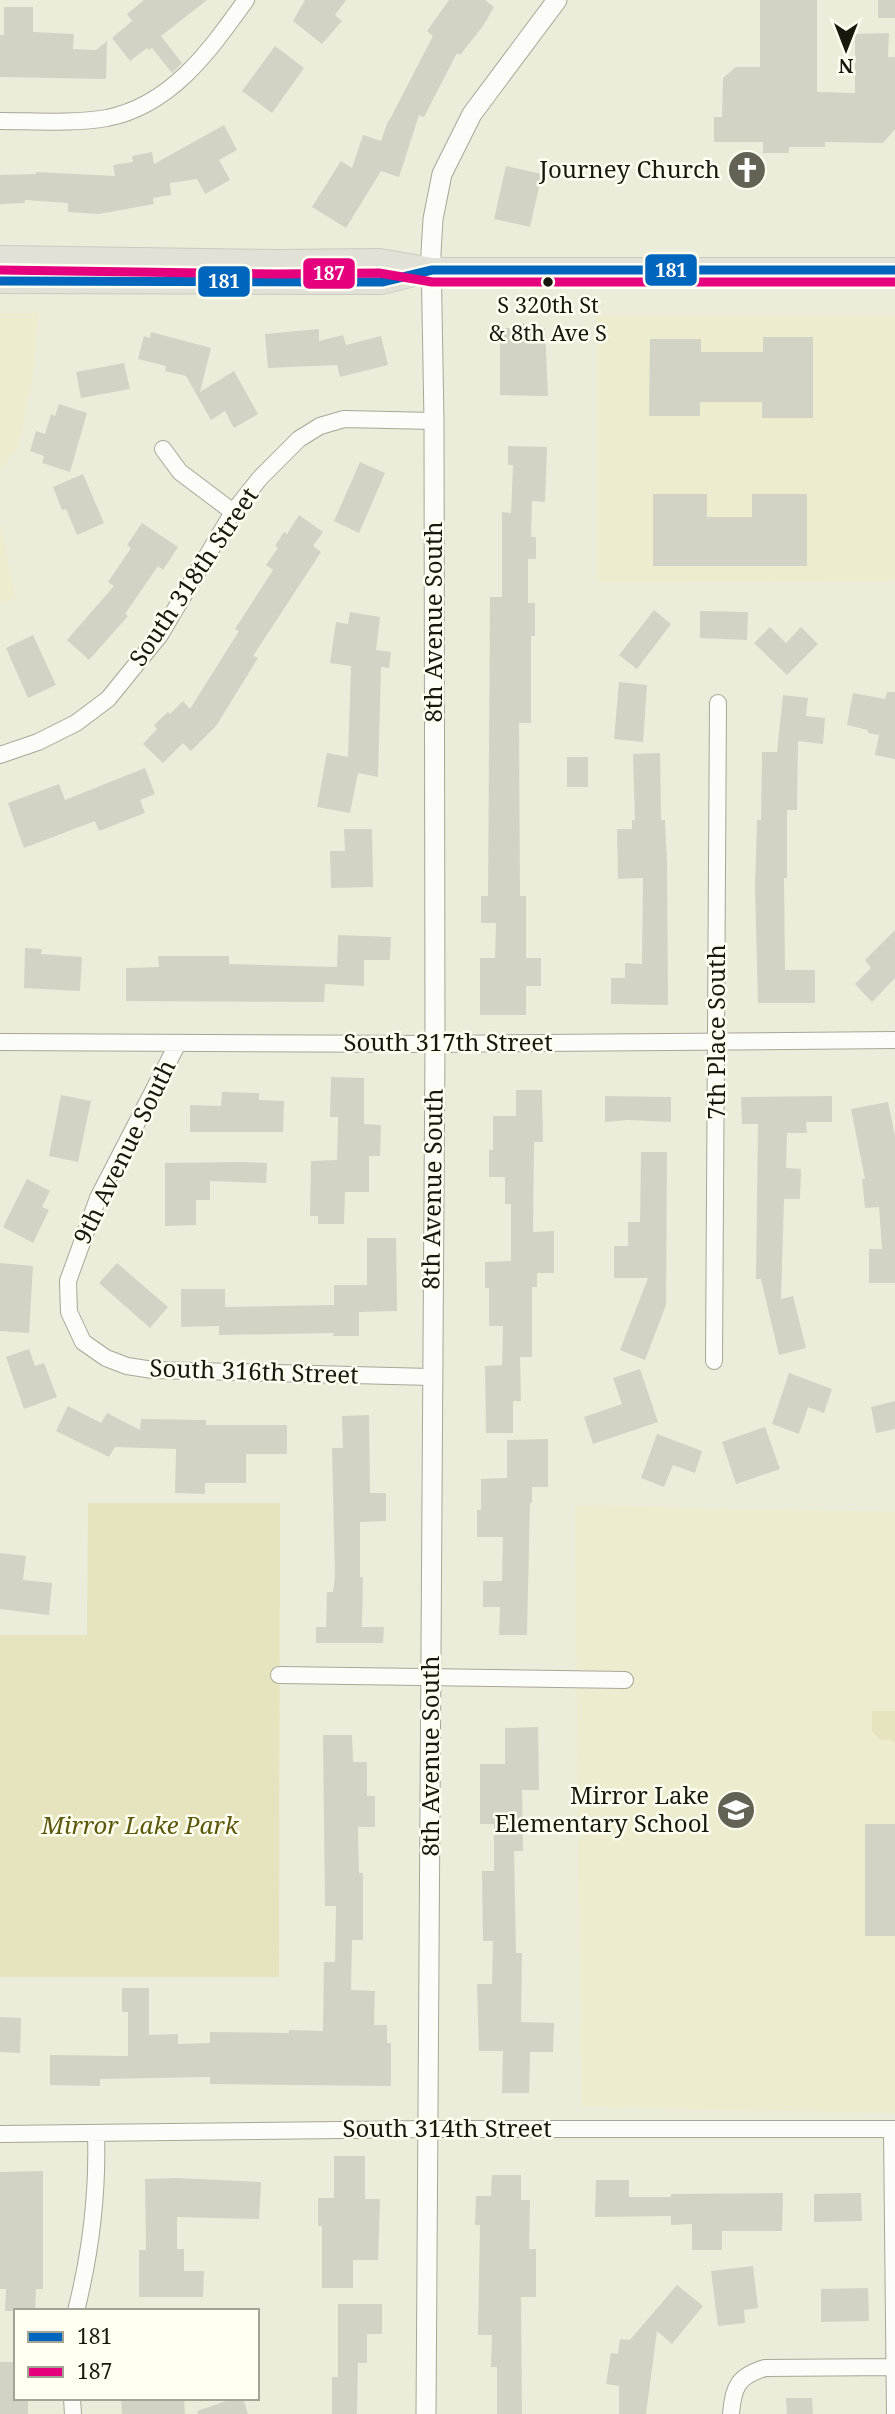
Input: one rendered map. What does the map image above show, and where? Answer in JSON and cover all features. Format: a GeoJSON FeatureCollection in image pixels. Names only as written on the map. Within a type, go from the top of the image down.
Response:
{"type":"FeatureCollection","features":[{"type":"Feature","properties":{"kind":"main road"},"geometry":{"type":"LineString","coordinates":[[1,274],[20,269],[133,269],[185,261],[380,261],[432,270],[895,270]]}},
{"type":"Feature","properties":{"kind":"main road"},"geometry":{"type":"LineString","coordinates":[[1,274],[382,282],[432,270]]}},
{"type":"Feature","properties":{"kind":"street"},"geometry":{"type":"LineString","coordinates":[[0,121],[80,121],[108,117],[130,111],[157,98],[184,77],[210,49],[246,0]]}},
{"type":"Feature","properties":{"kind":"street","name":"8th Avenue South"},"geometry":{"type":"LineString","coordinates":[[426,2414],[435,1044],[432,240],[437,194],[452,152],[472,114],[557,0]]}},
{"type":"Feature","properties":{"kind":"street","name":"South 318th Street"},"geometry":{"type":"LineString","coordinates":[[0,755],[38,742],[76,723],[108,699],[160,635],[233,512],[260,478],[299,439],[320,426],[344,419],[434,421]]}},
{"type":"Feature","properties":{"kind":"street"},"geometry":{"type":"LineString","coordinates":[[163,449],[180,472],[233,512]]}},
{"type":"Feature","properties":{"kind":"street","name":"7th Place South"},"geometry":{"type":"LineString","coordinates":[[714,1362],[718,703]]}},
{"type":"Feature","properties":{"kind":"street","name":"South 317th Street"},"geometry":{"type":"LineString","coordinates":[[0,1042],[435,1044],[895,1040]]}},
{"type":"Feature","properties":{"kind":"street","name":"9th Avenue South"},"geometry":{"type":"LineString","coordinates":[[83,1342],[69,1312],[68,1281],[98,1198],[178,1043]]}},
{"type":"Feature","properties":{"kind":"street","name":"South 316th Street"},"geometry":{"type":"LineString","coordinates":[[83,1342],[117,1362],[153,1370],[431,1377]]}},
{"type":"Feature","properties":{"kind":"street"},"geometry":{"type":"LineString","coordinates":[[279,1675],[625,1680]]}},
{"type":"Feature","properties":{"kind":"street","name":"South 314th Street"},"geometry":{"type":"LineString","coordinates":[[0,2134],[428,2129],[894,2129]]}},
{"type":"Feature","properties":{"kind":"street"},"geometry":{"type":"LineString","coordinates":[[894,2129],[895,2414]]}},
{"type":"Feature","properties":{"kind":"street"},"geometry":{"type":"LineString","coordinates":[[76,2309],[93,2223],[97,2180],[96,2133]]}},
{"type":"Feature","properties":{"kind":"street"},"geometry":{"type":"LineString","coordinates":[[731,2414],[733,2397],[741,2380],[750,2373],[765,2368],[895,2367]]}},
{"type":"Feature","properties":{"kind":"shaded area"},"geometry":{"type":"Polygon","coordinates":[[[0,313],[38,313],[34,371],[19,445],[0,470],[0,313]]]}},
{"type":"Feature","properties":{"kind":"shaded area"},"geometry":{"type":"Polygon","coordinates":[[[596,315],[895,315],[895,581],[596,582],[596,315]]]}},
{"type":"Feature","properties":{"kind":"shaded area"},"geometry":{"type":"Polygon","coordinates":[[[0,521],[15,597],[0,604],[0,521]]]}},
{"type":"Feature","properties":{"kind":"shaded area","name":"Mirror Lake Elementary School"},"geometry":{"type":"Polygon","coordinates":[[[575,1505],[895,1512],[895,2113],[581,2107],[575,1505]]]}},
{"type":"Feature","properties":{"kind":"green space","name":"Mirror Lake Park"},"geometry":{"type":"Polygon","coordinates":[[[88,1503],[280,1503],[279,1977],[0,1977],[0,1635],[87,1635],[88,1503]]]}},
{"type":"Feature","properties":{"kind":"green space"},"geometry":{"type":"Polygon","coordinates":[[[872,1711],[895,1711],[895,1744],[890,1739],[880,1740],[872,1731],[872,1711]]]}},
{"type":"Feature","properties":{"kind":"building"},"geometry":{"type":"Polygon","coordinates":[[[144,0],[207,0],[161,36],[182,63],[172,73],[152,48],[147,48],[130,61],[112,38],[132,21],[127,14],[144,0]]]}},
{"type":"Feature","properties":{"kind":"building"},"geometry":{"type":"Polygon","coordinates":[[[305,0],[346,0],[335,15],[342,21],[322,44],[293,21],[305,0]]]}},
{"type":"Feature","properties":{"kind":"building"},"geometry":{"type":"Polygon","coordinates":[[[449,0],[485,0],[494,7],[460,55],[457,53],[424,117],[419,115],[399,177],[381,171],[346,228],[312,207],[341,161],[352,168],[363,135],[381,141],[388,121],[433,36],[427,31],[449,0]]]}},
{"type":"Feature","properties":{"kind":"building"},"geometry":{"type":"Polygon","coordinates":[[[760,0],[817,0],[817,92],[855,93],[855,34],[889,33],[888,57],[895,57],[895,129],[883,143],[825,142],[825,147],[789,147],[789,153],[763,153],[763,142],[714,142],[714,117],[722,117],[723,78],[736,67],[760,67],[760,0]]]}},
{"type":"Feature","properties":{"kind":"building"},"geometry":{"type":"Polygon","coordinates":[[[878,0],[895,0],[895,18],[878,18],[878,0]]]}},
{"type":"Feature","properties":{"kind":"building"},"geometry":{"type":"Polygon","coordinates":[[[4,7],[33,7],[33,32],[74,34],[73,49],[96,50],[107,41],[106,79],[0,77],[0,35],[4,35],[4,7]]]}},
{"type":"Feature","properties":{"kind":"building"},"geometry":{"type":"Polygon","coordinates":[[[275,46],[304,68],[272,113],[242,91],[275,46]]]}},
{"type":"Feature","properties":{"kind":"building"},"geometry":{"type":"Polygon","coordinates":[[[224,125],[237,150],[219,160],[230,180],[205,194],[197,179],[170,183],[171,195],[153,198],[154,204],[99,214],[68,212],[68,203],[25,200],[25,203],[0,204],[0,175],[36,172],[115,176],[113,165],[133,162],[132,156],[152,152],[154,164],[224,125]]]}},
{"type":"Feature","properties":{"kind":"building"},"geometry":{"type":"Polygon","coordinates":[[[506,166],[542,174],[530,227],[494,219],[506,166]]]}},
{"type":"Feature","properties":{"kind":"building"},"geometry":{"type":"Polygon","coordinates":[[[511,324],[532,324],[532,328],[545,328],[548,396],[500,395],[500,328],[511,328],[511,324]]]}},
{"type":"Feature","properties":{"kind":"building"},"geometry":{"type":"Polygon","coordinates":[[[319,329],[319,341],[343,335],[346,345],[381,336],[388,365],[340,377],[337,365],[268,368],[265,334],[319,329]]]}},
{"type":"Feature","properties":{"kind":"building"},"geometry":{"type":"Polygon","coordinates":[[[151,332],[211,348],[200,392],[234,371],[258,414],[234,428],[225,411],[211,420],[186,376],[165,371],[166,366],[138,359],[144,336],[150,338],[151,332]]]}},
{"type":"Feature","properties":{"kind":"building"},"geometry":{"type":"Polygon","coordinates":[[[763,337],[813,337],[813,418],[762,418],[762,402],[700,402],[700,416],[649,416],[650,339],[701,339],[701,352],[763,352],[763,337]]]}},
{"type":"Feature","properties":{"kind":"building"},"geometry":{"type":"Polygon","coordinates":[[[124,363],[130,389],[81,398],[76,372],[124,363]]]}},
{"type":"Feature","properties":{"kind":"building"},"geometry":{"type":"Polygon","coordinates":[[[59,404],[87,413],[70,472],[42,463],[44,456],[30,451],[36,431],[45,434],[51,414],[55,416],[59,404]]]}},
{"type":"Feature","properties":{"kind":"building"},"geometry":{"type":"Polygon","coordinates":[[[508,446],[547,447],[545,502],[532,501],[531,537],[536,537],[536,559],[528,559],[528,603],[535,603],[535,636],[531,636],[531,723],[519,723],[520,896],[526,896],[526,958],[541,958],[541,986],[526,986],[526,1015],[480,1015],[480,958],[495,958],[496,923],[481,923],[481,896],[488,896],[490,597],[502,597],[502,512],[511,513],[513,465],[508,465],[508,446]]]}},
{"type":"Feature","properties":{"kind":"building"},"geometry":{"type":"Polygon","coordinates":[[[360,462],[385,473],[359,533],[334,521],[360,462]]]}},
{"type":"Feature","properties":{"kind":"building"},"geometry":{"type":"Polygon","coordinates":[[[83,474],[104,523],[77,535],[66,509],[62,510],[53,487],[83,474]]]}},
{"type":"Feature","properties":{"kind":"building"},"geometry":{"type":"Polygon","coordinates":[[[653,494],[707,494],[707,517],[752,517],[752,494],[807,494],[807,566],[653,566],[653,494]]]}},
{"type":"Feature","properties":{"kind":"building"},"geometry":{"type":"Polygon","coordinates":[[[299,515],[323,532],[313,546],[321,552],[253,656],[258,658],[216,726],[191,751],[183,743],[163,763],[143,744],[157,729],[154,725],[168,712],[170,714],[183,701],[190,709],[239,631],[235,629],[273,570],[266,565],[278,548],[275,546],[284,532],[287,534],[299,515]]]}},
{"type":"Feature","properties":{"kind":"building"},"geometry":{"type":"Polygon","coordinates":[[[142,523],[178,547],[163,570],[158,566],[125,614],[128,616],[89,660],[67,640],[114,586],[108,582],[131,548],[127,545],[142,523]]]}},
{"type":"Feature","properties":{"kind":"building"},"geometry":{"type":"Polygon","coordinates":[[[654,610],[671,624],[637,669],[619,655],[654,610]]]}},
{"type":"Feature","properties":{"kind":"building"},"geometry":{"type":"Polygon","coordinates":[[[700,611],[748,612],[747,640],[700,638],[700,611]]]}},
{"type":"Feature","properties":{"kind":"building"},"geometry":{"type":"Polygon","coordinates":[[[350,612],[380,617],[376,650],[391,652],[389,668],[381,667],[378,777],[358,773],[350,813],[317,807],[327,753],[348,757],[351,666],[330,663],[336,622],[348,624],[350,612]]]}},
{"type":"Feature","properties":{"kind":"building"},"geometry":{"type":"Polygon","coordinates":[[[770,627],[786,643],[801,627],[818,644],[787,675],[754,643],[770,627]]]}},
{"type":"Feature","properties":{"kind":"building"},"geometry":{"type":"Polygon","coordinates":[[[33,635],[56,685],[28,698],[6,648],[33,635]]]}},
{"type":"Feature","properties":{"kind":"building"},"geometry":{"type":"Polygon","coordinates":[[[619,682],[647,685],[643,742],[614,739],[619,682]]]}},
{"type":"Feature","properties":{"kind":"building"},"geometry":{"type":"Polygon","coordinates":[[[887,692],[895,692],[895,759],[875,755],[879,735],[847,725],[853,693],[885,699],[887,692]]]}},
{"type":"Feature","properties":{"kind":"building"},"geometry":{"type":"Polygon","coordinates":[[[783,695],[808,698],[806,716],[825,718],[823,744],[798,741],[797,810],[787,810],[787,878],[784,878],[785,970],[815,970],[815,1003],[758,1003],[755,888],[757,820],[761,820],[762,752],[777,752],[783,695]]]}},
{"type":"Feature","properties":{"kind":"building"},"geometry":{"type":"Polygon","coordinates":[[[660,753],[661,820],[665,820],[667,863],[668,1005],[611,1004],[611,978],[625,978],[625,963],[642,964],[643,878],[618,879],[617,829],[632,829],[632,820],[635,820],[633,754],[660,753]]]}},
{"type":"Feature","properties":{"kind":"building"},"geometry":{"type":"Polygon","coordinates":[[[567,757],[588,757],[588,787],[567,787],[567,757]]]}},
{"type":"Feature","properties":{"kind":"building"},"geometry":{"type":"Polygon","coordinates":[[[145,768],[155,794],[140,800],[145,813],[99,831],[95,821],[24,848],[8,803],[59,784],[65,800],[145,768]]]}},
{"type":"Feature","properties":{"kind":"building"},"geometry":{"type":"Polygon","coordinates":[[[344,829],[372,829],[373,887],[331,888],[330,851],[345,851],[344,829]]]}},
{"type":"Feature","properties":{"kind":"building"},"geometry":{"type":"Polygon","coordinates":[[[895,930],[895,978],[872,1002],[855,984],[871,968],[865,960],[895,930]]]}},
{"type":"Feature","properties":{"kind":"building"},"geometry":{"type":"Polygon","coordinates":[[[338,935],[391,937],[390,960],[364,960],[364,986],[325,984],[324,1002],[126,1001],[126,968],[159,967],[158,956],[229,956],[229,964],[337,967],[338,935]]]}},
{"type":"Feature","properties":{"kind":"building"},"geometry":{"type":"Polygon","coordinates":[[[25,948],[42,949],[41,954],[82,957],[80,991],[24,988],[25,948]]]}},
{"type":"Feature","properties":{"kind":"building"},"geometry":{"type":"Polygon","coordinates":[[[331,1077],[364,1078],[364,1124],[381,1125],[380,1156],[369,1156],[369,1192],[345,1192],[344,1224],[318,1224],[318,1216],[310,1216],[311,1161],[337,1160],[338,1117],[330,1117],[331,1077]]]}},
{"type":"Feature","properties":{"kind":"building"},"geometry":{"type":"Polygon","coordinates":[[[516,1090],[542,1090],[543,1142],[534,1142],[533,1232],[554,1231],[554,1273],[537,1273],[537,1287],[532,1287],[532,1357],[520,1357],[521,1401],[513,1401],[513,1433],[486,1433],[485,1366],[502,1365],[503,1326],[489,1326],[489,1288],[485,1288],[485,1262],[511,1261],[511,1204],[505,1204],[505,1177],[489,1177],[489,1150],[493,1150],[493,1116],[516,1116],[516,1090]]]}},
{"type":"Feature","properties":{"kind":"building"},"geometry":{"type":"Polygon","coordinates":[[[222,1092],[259,1093],[259,1100],[284,1101],[283,1132],[190,1132],[190,1105],[221,1106],[222,1092]]]}},
{"type":"Feature","properties":{"kind":"building"},"geometry":{"type":"Polygon","coordinates":[[[61,1095],[91,1101],[78,1162],[49,1156],[61,1095]]]}},
{"type":"Feature","properties":{"kind":"building"},"geometry":{"type":"Polygon","coordinates":[[[605,1096],[671,1097],[671,1122],[605,1122],[605,1096]]]}},
{"type":"Feature","properties":{"kind":"building"},"geometry":{"type":"Polygon","coordinates":[[[832,1096],[832,1122],[806,1122],[807,1133],[787,1133],[786,1168],[801,1169],[800,1199],[784,1199],[781,1299],[793,1296],[806,1348],[779,1355],[761,1279],[756,1279],[758,1124],[742,1124],[741,1097],[832,1096]]]}},
{"type":"Feature","properties":{"kind":"building"},"geometry":{"type":"Polygon","coordinates":[[[888,1102],[895,1136],[895,1283],[869,1283],[869,1249],[882,1249],[879,1207],[865,1208],[862,1179],[865,1179],[851,1109],[888,1102]]]}},
{"type":"Feature","properties":{"kind":"building"},"geometry":{"type":"Polygon","coordinates":[[[641,1152],[667,1152],[666,1305],[645,1360],[620,1350],[648,1278],[614,1278],[614,1246],[628,1246],[628,1222],[640,1222],[641,1152]]]}},
{"type":"Feature","properties":{"kind":"building"},"geometry":{"type":"Polygon","coordinates":[[[165,1163],[267,1163],[266,1183],[210,1181],[210,1200],[196,1200],[196,1225],[165,1226],[165,1163]]]}},
{"type":"Feature","properties":{"kind":"building"},"geometry":{"type":"Polygon","coordinates":[[[27,1179],[50,1191],[42,1207],[49,1210],[33,1243],[3,1227],[27,1179]]]}},
{"type":"Feature","properties":{"kind":"building"},"geometry":{"type":"Polygon","coordinates":[[[367,1238],[396,1238],[397,1311],[359,1312],[359,1336],[333,1336],[334,1333],[219,1335],[219,1326],[181,1327],[181,1289],[225,1289],[225,1307],[334,1305],[334,1285],[367,1285],[367,1238]]]}},
{"type":"Feature","properties":{"kind":"building"},"geometry":{"type":"Polygon","coordinates":[[[0,1263],[33,1266],[29,1333],[0,1331],[0,1263]]]}},
{"type":"Feature","properties":{"kind":"building"},"geometry":{"type":"Polygon","coordinates":[[[117,1263],[168,1307],[150,1328],[99,1283],[117,1263]]]}},
{"type":"Feature","properties":{"kind":"building"},"geometry":{"type":"Polygon","coordinates":[[[29,1349],[35,1366],[44,1363],[57,1397],[24,1409],[6,1357],[29,1349]]]}},
{"type":"Feature","properties":{"kind":"building"},"geometry":{"type":"Polygon","coordinates":[[[640,1369],[658,1422],[593,1444],[584,1417],[622,1404],[613,1378],[640,1369]]]}},
{"type":"Feature","properties":{"kind":"building"},"geometry":{"type":"Polygon","coordinates":[[[789,1373],[832,1389],[824,1413],[808,1407],[799,1434],[772,1424],[789,1373]]]}},
{"type":"Feature","properties":{"kind":"building"},"geometry":{"type":"Polygon","coordinates":[[[895,1401],[895,1429],[876,1433],[871,1407],[895,1401]]]}},
{"type":"Feature","properties":{"kind":"building"},"geometry":{"type":"Polygon","coordinates":[[[68,1406],[101,1423],[107,1413],[140,1430],[141,1419],[206,1420],[206,1425],[287,1425],[287,1454],[246,1454],[246,1483],[205,1483],[205,1494],[175,1493],[176,1449],[115,1447],[109,1457],[56,1431],[68,1406]]]}},
{"type":"Feature","properties":{"kind":"building"},"geometry":{"type":"Polygon","coordinates":[[[369,1415],[370,1493],[386,1493],[386,1521],[360,1522],[362,1627],[384,1627],[383,1643],[316,1643],[316,1627],[326,1627],[327,1592],[333,1592],[335,1577],[332,1448],[343,1448],[342,1416],[369,1415]]]}},
{"type":"Feature","properties":{"kind":"building"},"geometry":{"type":"Polygon","coordinates":[[[765,1427],[780,1469],[736,1484],[722,1442],[765,1427]]]}},
{"type":"Feature","properties":{"kind":"building"},"geometry":{"type":"Polygon","coordinates":[[[657,1434],[702,1451],[695,1473],[673,1465],[664,1487],[641,1478],[657,1434]]]}},
{"type":"Feature","properties":{"kind":"building"},"geometry":{"type":"Polygon","coordinates":[[[548,1439],[548,1487],[532,1487],[530,1503],[527,1635],[499,1635],[500,1607],[483,1607],[483,1581],[502,1581],[503,1537],[477,1537],[477,1510],[481,1510],[481,1479],[507,1478],[507,1440],[548,1439]]]}},
{"type":"Feature","properties":{"kind":"building"},"geometry":{"type":"Polygon","coordinates":[[[0,1553],[26,1556],[23,1580],[52,1583],[49,1615],[0,1609],[0,1553]]]}},
{"type":"Feature","properties":{"kind":"building"},"geometry":{"type":"Polygon","coordinates":[[[538,1727],[539,1790],[522,1790],[523,1851],[514,1851],[516,1953],[522,1953],[521,2022],[554,2023],[553,2052],[530,2052],[529,2093],[502,2093],[503,2051],[479,2051],[477,1984],[492,1984],[493,1941],[483,1941],[482,1871],[494,1871],[494,1824],[480,1824],[480,1764],[505,1764],[505,1728],[538,1727]]]}},
{"type":"Feature","properties":{"kind":"building"},"geometry":{"type":"Polygon","coordinates":[[[323,1735],[352,1735],[353,1762],[367,1762],[367,1796],[375,1796],[375,1827],[358,1827],[359,1873],[363,1873],[363,1940],[352,1940],[351,1990],[375,1991],[374,2025],[387,2025],[387,2043],[391,2043],[391,2086],[210,2084],[210,2077],[100,2079],[100,2086],[50,2085],[50,2055],[128,2056],[128,2012],[122,2012],[122,1988],[149,1988],[149,2035],[178,2034],[178,2044],[210,2043],[210,2032],[323,2031],[324,1962],[335,1962],[336,1906],[325,1906],[323,1735]]]}},
{"type":"Feature","properties":{"kind":"building"},"geometry":{"type":"Polygon","coordinates":[[[865,1824],[895,1824],[895,1936],[865,1936],[865,1824]]]}},
{"type":"Feature","properties":{"kind":"building"},"geometry":{"type":"Polygon","coordinates":[[[0,2017],[21,2018],[20,2053],[0,2052],[0,2017]]]}},
{"type":"Feature","properties":{"kind":"building"},"geometry":{"type":"Polygon","coordinates":[[[334,2156],[365,2156],[365,2199],[380,2199],[378,2260],[353,2260],[353,2288],[322,2288],[322,2226],[318,2226],[318,2198],[334,2198],[334,2156]]]}},
{"type":"Feature","properties":{"kind":"building"},"geometry":{"type":"Polygon","coordinates":[[[43,2171],[43,2289],[36,2289],[35,2309],[5,2311],[6,2289],[0,2289],[0,2172],[43,2171]]]}},
{"type":"Feature","properties":{"kind":"building"},"geometry":{"type":"Polygon","coordinates":[[[492,2175],[521,2175],[521,2200],[530,2200],[529,2249],[536,2249],[536,2297],[521,2297],[522,2414],[497,2414],[497,2367],[491,2367],[492,2335],[478,2335],[480,2225],[475,2225],[476,2196],[491,2196],[492,2175]]]}},
{"type":"Feature","properties":{"kind":"building"},"geometry":{"type":"Polygon","coordinates":[[[145,2179],[261,2182],[259,2219],[177,2217],[177,2249],[184,2249],[184,2271],[204,2271],[203,2297],[139,2297],[139,2250],[146,2250],[145,2179]]]}},
{"type":"Feature","properties":{"kind":"building"},"geometry":{"type":"Polygon","coordinates":[[[596,2180],[629,2180],[629,2197],[783,2193],[782,2231],[722,2231],[722,2250],[692,2250],[692,2224],[671,2225],[671,2216],[595,2217],[596,2180]]]}},
{"type":"Feature","properties":{"kind":"building"},"geometry":{"type":"Polygon","coordinates":[[[861,2193],[862,2221],[814,2222],[814,2194],[861,2193]]]}},
{"type":"Feature","properties":{"kind":"building"},"geometry":{"type":"Polygon","coordinates":[[[753,2266],[758,2308],[744,2310],[745,2323],[718,2326],[711,2271],[753,2266]]]}},
{"type":"Feature","properties":{"kind":"building"},"geometry":{"type":"Polygon","coordinates":[[[677,2285],[703,2306],[672,2344],[657,2331],[646,2414],[619,2414],[619,2386],[606,2384],[611,2353],[618,2354],[620,2339],[630,2340],[677,2285]]]}},
{"type":"Feature","properties":{"kind":"building"},"geometry":{"type":"Polygon","coordinates":[[[868,2288],[869,2321],[821,2322],[821,2289],[868,2288]]]}},
{"type":"Feature","properties":{"kind":"building"},"geometry":{"type":"Polygon","coordinates":[[[338,2304],[382,2304],[382,2334],[367,2334],[367,2363],[358,2363],[357,2414],[332,2414],[332,2377],[338,2377],[338,2304]]]}},
{"type":"Feature","properties":{"kind":"building"},"geometry":{"type":"Polygon","coordinates":[[[0,2362],[14,2362],[14,2400],[28,2400],[28,2414],[0,2414],[0,2362]]]}},
{"type":"Feature","properties":{"kind":"building"},"geometry":{"type":"Polygon","coordinates":[[[786,2398],[812,2398],[813,2414],[787,2414],[786,2398]]]}},
{"type":"Feature","properties":{"kind":"building"},"geometry":{"type":"Polygon","coordinates":[[[121,2400],[184,2400],[185,2414],[122,2414],[121,2400]]]}},
{"type":"Feature","properties":{"kind":"building"},"geometry":{"type":"Polygon","coordinates":[[[229,2400],[244,2400],[248,2414],[198,2414],[197,2411],[229,2400]]]}},
{"type":"Feature","properties":{"kind":"transit line","name":"187"},"geometry":{"type":"LineString","coordinates":[[0,270],[379,273],[432,282],[895,282]]}},
{"type":"Feature","properties":{"kind":"transit line","name":"181"},"geometry":{"type":"LineString","coordinates":[[0,281],[382,282],[432,270],[895,270]]}},
{"type":"Feature","properties":{"kind":"place","name":"Journey Church"},"geometry":{"type":"Point","coordinates":[747,170]}},
{"type":"Feature","properties":{"kind":"place","name":"S 320th St & 8th Ave S"},"geometry":{"type":"Point","coordinates":[548,282]}},
{"type":"Feature","properties":{"kind":"place","name":"Mirror Lake Elementary School"},"geometry":{"type":"Point","coordinates":[736,1810]}}]}
